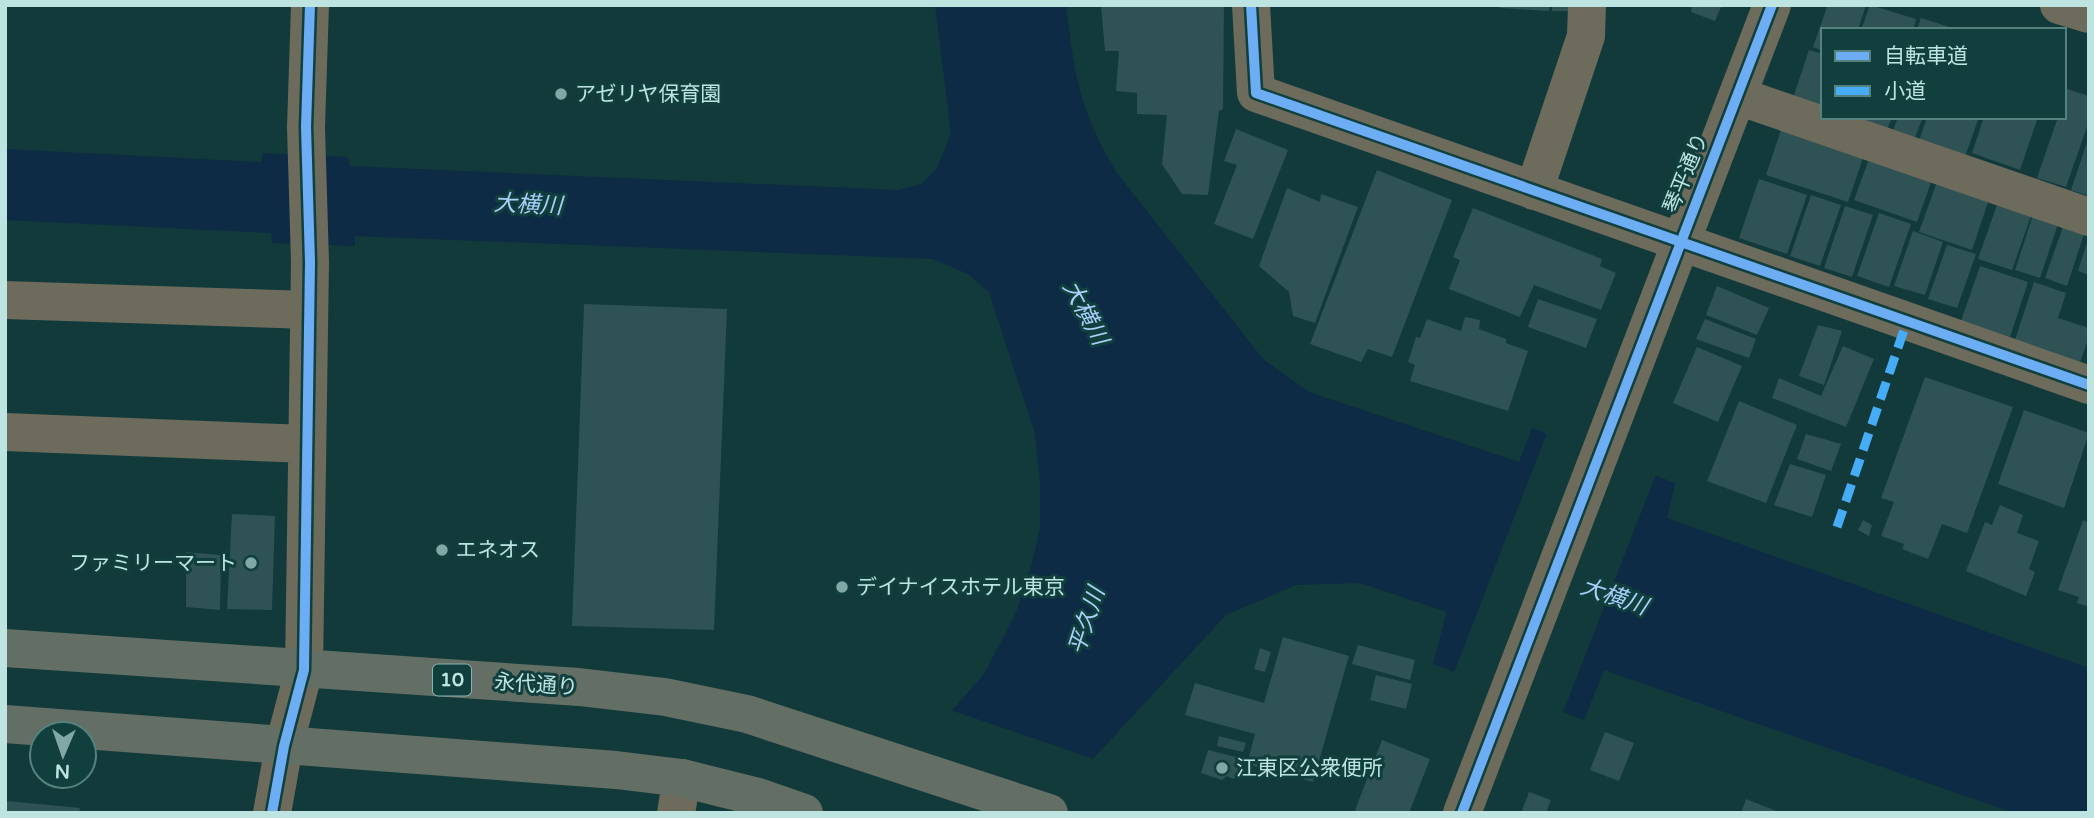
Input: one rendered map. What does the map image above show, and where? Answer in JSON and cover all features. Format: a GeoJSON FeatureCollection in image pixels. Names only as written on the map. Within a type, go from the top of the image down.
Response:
{"type":"FeatureCollection","features":[{"type":"Feature","properties":{"kind":"main road","name":"永代通り"},"geometry":{"type":"LineString","coordinates":[[5,648],[579,687],[665,697],[747,714],[1049,813]]}},
{"type":"Feature","properties":{"kind":"main road"},"geometry":{"type":"LineString","coordinates":[[5,724],[616,770],[679,795],[758,797],[804,813]]}},
{"type":"Feature","properties":{"kind":"street"},"geometry":{"type":"LineString","coordinates":[[272,813],[284,746],[303,670],[310,262],[306,127],[310,5]]}},
{"type":"Feature","properties":{"kind":"street"},"geometry":{"type":"LineString","coordinates":[[1251,5],[1256,93],[2088,384]]}},
{"type":"Feature","properties":{"kind":"street"},"geometry":{"type":"LineString","coordinates":[[1534,191],[1586,36],[1587,5]]}},
{"type":"Feature","properties":{"kind":"street","name":"琴平通り"},"geometry":{"type":"LineString","coordinates":[[1462,813],[1772,5]]}},
{"type":"Feature","properties":{"kind":"street"},"geometry":{"type":"LineString","coordinates":[[2060,5],[2089,14]]}},
{"type":"Feature","properties":{"kind":"street"},"geometry":{"type":"LineString","coordinates":[[1738,96],[2089,217]]}},
{"type":"Feature","properties":{"kind":"street"},"geometry":{"type":"LineString","coordinates":[[5,300],[309,310]]}},
{"type":"Feature","properties":{"kind":"street"},"geometry":{"type":"LineString","coordinates":[[5,432],[307,444]]}},
{"type":"Feature","properties":{"kind":"water"},"geometry":{"type":"Polygon","coordinates":[[[935,5],[1066,5],[1076,73],[1087,112],[1117,173],[1263,359],[1309,392],[1519,462],[1532,428],[1675,483],[1667,518],[2089,668],[2089,813],[2014,813],[1604,670],[1584,720],[1433,664],[1447,612],[1360,583],[1296,585],[1226,615],[1043,813],[862,813],[984,674],[1016,613],[1040,528],[1040,482],[1035,434],[989,292],[968,274],[933,259],[355,236],[355,246],[272,243],[271,233],[5,220],[5,149],[261,162],[263,153],[348,157],[350,166],[898,190],[921,184],[937,168],[951,133],[935,5]]]}},
{"type":"Feature","properties":{"kind":"pier"},"geometry":{"type":"Polygon","coordinates":[[[1548,430],[1657,472],[1562,715],[1453,675],[1548,430]]]}},
{"type":"Feature","properties":{"kind":"pier"},"geometry":{"type":"Polygon","coordinates":[[[948,709],[1097,760],[1047,813],[859,813],[948,709]]]}},
{"type":"Feature","properties":{"kind":"building"},"geometry":{"type":"Polygon","coordinates":[[[1101,5],[1224,5],[1223,109],[1219,111],[1208,195],[1182,194],[1162,164],[1167,115],[1137,114],[1137,93],[1116,91],[1119,51],[1105,51],[1101,5]]]}},
{"type":"Feature","properties":{"kind":"building"},"geometry":{"type":"Polygon","coordinates":[[[1501,5],[1550,5],[1549,11],[1500,8],[1501,5]]]}},
{"type":"Feature","properties":{"kind":"building"},"geometry":{"type":"Polygon","coordinates":[[[1552,5],[1577,5],[1577,11],[1552,11],[1552,5]]]}},
{"type":"Feature","properties":{"kind":"building"},"geometry":{"type":"Polygon","coordinates":[[[1692,5],[1722,5],[1715,21],[1691,12],[1692,5]]]}},
{"type":"Feature","properties":{"kind":"building"},"geometry":{"type":"Polygon","coordinates":[[[1866,5],[1859,28],[1821,28],[1821,50],[1813,47],[1827,7],[1866,5]]]}},
{"type":"Feature","properties":{"kind":"building"},"geometry":{"type":"Polygon","coordinates":[[[1870,5],[1916,19],[1914,28],[1862,28],[1870,5]]]}},
{"type":"Feature","properties":{"kind":"building"},"geometry":{"type":"Polygon","coordinates":[[[1921,18],[1953,28],[1918,28],[1921,18]]]}},
{"type":"Feature","properties":{"kind":"building"},"geometry":{"type":"Polygon","coordinates":[[[1809,50],[1821,53],[1821,107],[1793,98],[1809,50]]]}},
{"type":"Feature","properties":{"kind":"building"},"geometry":{"type":"Polygon","coordinates":[[[2067,89],[2089,96],[2089,121],[2066,187],[2037,178],[2057,119],[2066,119],[2067,89]]]}},
{"type":"Feature","properties":{"kind":"building"},"geometry":{"type":"Polygon","coordinates":[[[1860,119],[1891,119],[1887,130],[1860,119]]]}},
{"type":"Feature","properties":{"kind":"building"},"geometry":{"type":"Polygon","coordinates":[[[1897,119],[1922,119],[1914,140],[1892,133],[1897,119]]]}},
{"type":"Feature","properties":{"kind":"building"},"geometry":{"type":"Polygon","coordinates":[[[1926,119],[1978,119],[1964,160],[1918,144],[1926,119]]]}},
{"type":"Feature","properties":{"kind":"building"},"geometry":{"type":"Polygon","coordinates":[[[1983,119],[2037,119],[2020,170],[1972,153],[1983,119]]]}},
{"type":"Feature","properties":{"kind":"building"},"geometry":{"type":"Polygon","coordinates":[[[1782,127],[1864,155],[1848,202],[1766,175],[1782,127]]]}},
{"type":"Feature","properties":{"kind":"building"},"geometry":{"type":"Polygon","coordinates":[[[1236,129],[1288,150],[1253,239],[1214,224],[1237,165],[1224,161],[1236,129]]]}},
{"type":"Feature","properties":{"kind":"building"},"geometry":{"type":"Polygon","coordinates":[[[2089,139],[2089,196],[2071,190],[2089,139]]]}},
{"type":"Feature","properties":{"kind":"building"},"geometry":{"type":"Polygon","coordinates":[[[1870,156],[1933,177],[1917,222],[1854,200],[1870,156]]]}},
{"type":"Feature","properties":{"kind":"building"},"geometry":{"type":"Polygon","coordinates":[[[1377,170],[1452,200],[1392,357],[1368,349],[1361,362],[1310,344],[1377,170]]]}},
{"type":"Feature","properties":{"kind":"building"},"geometry":{"type":"Polygon","coordinates":[[[1759,179],[1807,195],[1787,254],[1739,238],[1759,179]]]}},
{"type":"Feature","properties":{"kind":"building"},"geometry":{"type":"Polygon","coordinates":[[[1938,179],[1990,196],[1972,250],[1919,232],[1938,179]]]}},
{"type":"Feature","properties":{"kind":"building"},"geometry":{"type":"Polygon","coordinates":[[[1287,188],[1320,202],[1321,194],[1358,207],[1315,323],[1293,316],[1289,292],[1259,266],[1287,188]]]}},
{"type":"Feature","properties":{"kind":"building"},"geometry":{"type":"Polygon","coordinates":[[[1811,195],[1841,205],[1820,266],[1790,256],[1811,195]]]}},
{"type":"Feature","properties":{"kind":"building"},"geometry":{"type":"Polygon","coordinates":[[[1998,202],[2032,213],[2012,270],[1978,259],[1998,202]]]}},
{"type":"Feature","properties":{"kind":"building"},"geometry":{"type":"Polygon","coordinates":[[[1845,206],[1873,215],[1852,277],[1824,268],[1845,206]]]}},
{"type":"Feature","properties":{"kind":"building"},"geometry":{"type":"Polygon","coordinates":[[[2036,206],[2061,215],[2040,278],[2015,270],[2036,206]]]}},
{"type":"Feature","properties":{"kind":"building"},"geometry":{"type":"Polygon","coordinates":[[[1473,208],[1602,259],[1600,266],[1616,273],[1601,310],[1534,285],[1520,317],[1449,289],[1460,260],[1453,257],[1473,208]]]}},
{"type":"Feature","properties":{"kind":"building"},"geometry":{"type":"Polygon","coordinates":[[[1879,213],[1911,224],[1889,287],[1857,276],[1879,213]]]}},
{"type":"Feature","properties":{"kind":"building"},"geometry":{"type":"Polygon","coordinates":[[[2066,218],[2087,225],[2067,286],[2045,278],[2066,218]]]}},
{"type":"Feature","properties":{"kind":"building"},"geometry":{"type":"Polygon","coordinates":[[[1913,231],[1943,242],[1925,295],[1894,286],[1913,231]]]}},
{"type":"Feature","properties":{"kind":"building"},"geometry":{"type":"Polygon","coordinates":[[[2089,239],[2089,275],[2078,271],[2089,239]]]}},
{"type":"Feature","properties":{"kind":"building"},"geometry":{"type":"Polygon","coordinates":[[[1947,245],[1976,254],[1957,308],[1928,299],[1947,245]]]}},
{"type":"Feature","properties":{"kind":"building"},"geometry":{"type":"Polygon","coordinates":[[[1980,266],[2028,282],[2010,337],[1961,321],[1980,266]]]}},
{"type":"Feature","properties":{"kind":"building"},"geometry":{"type":"Polygon","coordinates":[[[2034,282],[2066,293],[2058,318],[2089,328],[2089,337],[2080,362],[2015,340],[2034,282]]]}},
{"type":"Feature","properties":{"kind":"building"},"geometry":{"type":"Polygon","coordinates":[[[1717,286],[1769,308],[1757,335],[1706,315],[1717,286]]]}},
{"type":"Feature","properties":{"kind":"building"},"geometry":{"type":"Polygon","coordinates":[[[1538,299],[1597,319],[1586,348],[1528,327],[1538,299]]]}},
{"type":"Feature","properties":{"kind":"building"},"geometry":{"type":"Polygon","coordinates":[[[584,304],[727,309],[714,630],[572,626],[584,304]]]}},
{"type":"Feature","properties":{"kind":"building"},"geometry":{"type":"Polygon","coordinates":[[[1465,317],[1480,320],[1479,329],[1528,351],[1508,411],[1410,381],[1415,365],[1408,362],[1416,337],[1420,338],[1427,319],[1461,331],[1465,317]]]}},
{"type":"Feature","properties":{"kind":"building"},"geometry":{"type":"Polygon","coordinates":[[[1705,319],[1756,339],[1749,358],[1696,339],[1705,319]]]}},
{"type":"Feature","properties":{"kind":"building"},"geometry":{"type":"Polygon","coordinates":[[[1818,325],[1842,331],[1824,385],[1799,376],[1818,325]]]}},
{"type":"Feature","properties":{"kind":"building"},"geometry":{"type":"Polygon","coordinates":[[[1843,346],[1874,359],[1846,427],[1772,398],[1779,378],[1821,396],[1843,346]]]}},
{"type":"Feature","properties":{"kind":"building"},"geometry":{"type":"Polygon","coordinates":[[[1697,347],[1742,366],[1718,422],[1673,403],[1697,347]]]}},
{"type":"Feature","properties":{"kind":"building"},"geometry":{"type":"Polygon","coordinates":[[[1925,377],[2013,407],[1967,533],[1942,524],[1928,559],[1902,549],[1904,544],[1881,536],[1894,502],[1881,498],[1925,377]]]}},
{"type":"Feature","properties":{"kind":"building"},"geometry":{"type":"Polygon","coordinates":[[[1739,401],[1797,425],[1766,503],[1707,481],[1739,401]]]}},
{"type":"Feature","properties":{"kind":"building"},"geometry":{"type":"Polygon","coordinates":[[[2024,410],[2089,433],[2064,508],[1998,484],[2024,410]]]}},
{"type":"Feature","properties":{"kind":"building"},"geometry":{"type":"Polygon","coordinates":[[[1806,434],[1841,444],[1831,471],[1797,459],[1806,434]]]}},
{"type":"Feature","properties":{"kind":"building"},"geometry":{"type":"Polygon","coordinates":[[[1790,464],[1826,475],[1812,517],[1774,505],[1790,464]]]}},
{"type":"Feature","properties":{"kind":"building"},"geometry":{"type":"Polygon","coordinates":[[[2000,505],[2023,515],[2017,533],[2039,541],[2029,569],[2035,572],[2026,596],[1966,571],[1985,522],[1992,525],[2000,505]]]}},
{"type":"Feature","properties":{"kind":"building","name":"ファミリーマート"},"geometry":{"type":"Polygon","coordinates":[[[232,514],[275,516],[272,610],[227,609],[232,514]]]}},
{"type":"Feature","properties":{"kind":"building"},"geometry":{"type":"Polygon","coordinates":[[[1863,520],[1872,525],[1869,536],[1858,530],[1863,520]]]}},
{"type":"Feature","properties":{"kind":"building"},"geometry":{"type":"Polygon","coordinates":[[[2083,520],[2089,523],[2089,607],[2077,603],[2079,597],[2058,590],[2083,520]]]}},
{"type":"Feature","properties":{"kind":"building"},"geometry":{"type":"Polygon","coordinates":[[[186,552],[221,555],[220,610],[186,607],[186,552]]]}},
{"type":"Feature","properties":{"kind":"building"},"geometry":{"type":"Polygon","coordinates":[[[1283,637],[1349,656],[1313,782],[1247,764],[1255,734],[1185,715],[1195,683],[1264,703],[1283,637]]]}},
{"type":"Feature","properties":{"kind":"building"},"geometry":{"type":"Polygon","coordinates":[[[1358,645],[1415,660],[1410,680],[1352,664],[1358,645]]]}},
{"type":"Feature","properties":{"kind":"building"},"geometry":{"type":"Polygon","coordinates":[[[1260,648],[1271,652],[1265,672],[1254,669],[1260,648]]]}},
{"type":"Feature","properties":{"kind":"building"},"geometry":{"type":"Polygon","coordinates":[[[1376,675],[1412,684],[1406,709],[1370,700],[1376,675]]]}},
{"type":"Feature","properties":{"kind":"building"},"geometry":{"type":"Polygon","coordinates":[[[1605,732],[1634,743],[1619,781],[1590,770],[1605,732]]]}},
{"type":"Feature","properties":{"kind":"building"},"geometry":{"type":"Polygon","coordinates":[[[1219,736],[1246,743],[1243,752],[1217,746],[1219,736]]]}},
{"type":"Feature","properties":{"kind":"building"},"geometry":{"type":"Polygon","coordinates":[[[1382,740],[1430,759],[1409,813],[1354,813],[1382,740]]]}},
{"type":"Feature","properties":{"kind":"building","name":"江東区公衆便所"},"geometry":{"type":"Polygon","coordinates":[[[1208,750],[1240,758],[1243,763],[1237,777],[1233,779],[1227,776],[1222,780],[1201,773],[1208,750]]]}},
{"type":"Feature","properties":{"kind":"building"},"geometry":{"type":"Polygon","coordinates":[[[1529,792],[1551,800],[1546,813],[1521,813],[1529,792]]]}},
{"type":"Feature","properties":{"kind":"building"},"geometry":{"type":"Polygon","coordinates":[[[1746,799],[1781,813],[1741,813],[1746,799]]]}},
{"type":"Feature","properties":{"kind":"building"},"geometry":{"type":"Polygon","coordinates":[[[7,801],[80,808],[79,813],[6,813],[7,801]]]}},
{"type":"Feature","properties":{"kind":"marked path"},"geometry":{"type":"LineString","coordinates":[[1837,527],[1907,321]]}},
{"type":"Feature","properties":{"kind":"cycle path"},"geometry":{"type":"LineString","coordinates":[[272,813],[284,746],[304,670],[310,262],[306,127],[310,5]]}},
{"type":"Feature","properties":{"kind":"cycle path"},"geometry":{"type":"LineString","coordinates":[[1251,5],[1256,93],[2089,385]]}},
{"type":"Feature","properties":{"kind":"cycle path"},"geometry":{"type":"LineString","coordinates":[[1462,813],[1772,5]]}},
{"type":"Feature","properties":{"kind":"place","name":"アゼリヤ保育園"},"geometry":{"type":"Point","coordinates":[561,94]}},
{"type":"Feature","properties":{"kind":"place","name":"エネオス"},"geometry":{"type":"Point","coordinates":[442,550]}},
{"type":"Feature","properties":{"kind":"place","name":"ファミリーマート"},"geometry":{"type":"Point","coordinates":[251,563]}},
{"type":"Feature","properties":{"kind":"place","name":"デイナイスホテル東京"},"geometry":{"type":"Point","coordinates":[842,587]}},
{"type":"Feature","properties":{"kind":"place","name":"江東区公衆便所"},"geometry":{"type":"Point","coordinates":[1222,768]}},
{"type":"Feature","properties":{"kind":"water label","name":"大横川"},"geometry":{"type":"Point","coordinates":[528,205]}},
{"type":"Feature","properties":{"kind":"water label","name":"大横川"},"geometry":{"type":"Point","coordinates":[1085,313]}},
{"type":"Feature","properties":{"kind":"water label","name":"大横川"},"geometry":{"type":"Point","coordinates":[1614,597]}},
{"type":"Feature","properties":{"kind":"water label","name":"平久川"},"geometry":{"type":"Point","coordinates":[1087,621]}}]}
